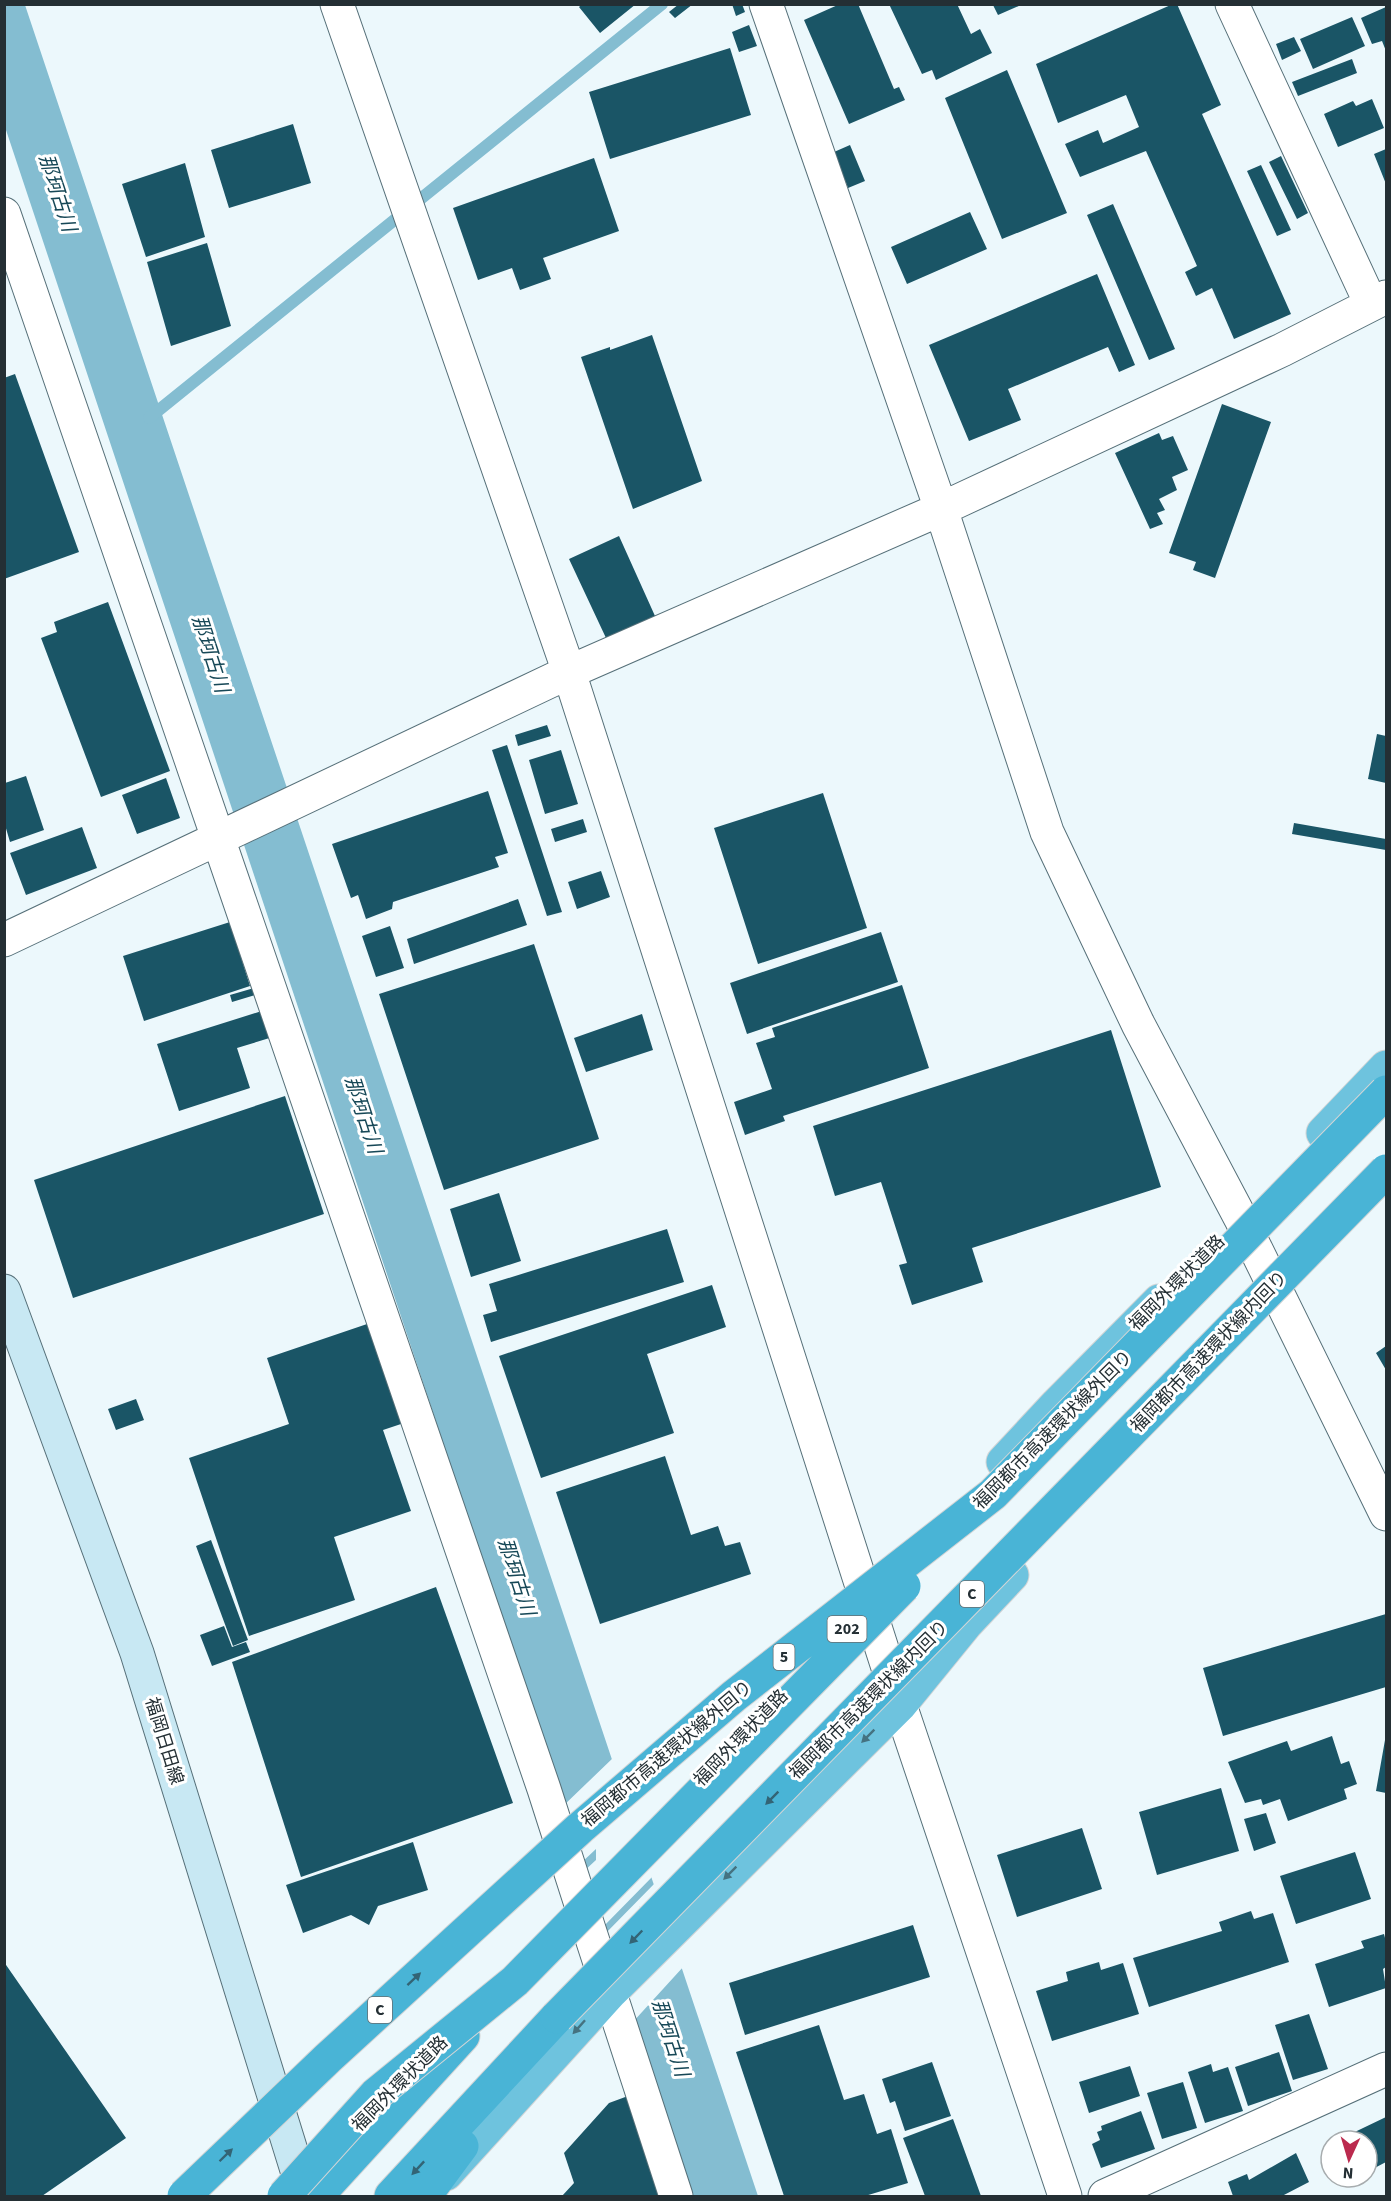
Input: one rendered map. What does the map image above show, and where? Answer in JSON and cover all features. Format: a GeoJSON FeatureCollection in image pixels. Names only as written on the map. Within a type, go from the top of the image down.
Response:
{"type":"FeatureCollection","features":[{"type":"Feature","properties":{"kind":"highway","name":"福岡外環状道路"},"geometry":{"type":"LineString","coordinates":[[300,2194],[868,1607],[1056,1404],[1241,1219],[1386,1067]]}},
{"type":"Feature","properties":{"kind":"highway","name":"福岡都市高速環状線外回り"},"geometry":{"type":"LineString","coordinates":[[184,2196],[328,2058],[580,1828],[734,1696],[993,1494],[1386,1092]]}},
{"type":"Feature","properties":{"kind":"highway","name":"福岡都市高速環状線内回り"},"geometry":{"type":"LineString","coordinates":[[425,2196],[557,2017],[1386,1171]]}},
{"type":"Feature","properties":{"kind":"highway"},"geometry":{"type":"LineString","coordinates":[[425,2196],[611,1992],[900,1705],[966,1624],[1091,1491],[1386,1192]]}},
{"type":"Feature","properties":{"kind":"highway"},"geometry":{"type":"LineString","coordinates":[[300,2194],[376,2094],[515,1981],[993,1494]]}},
{"type":"Feature","properties":{"kind":"highway"},"geometry":{"type":"LineString","coordinates":[[391,2196],[557,2017]]}},
{"type":"Feature","properties":{"kind":"main road","name":"福岡日田線"},"geometry":{"type":"LineString","coordinates":[[4,1291],[136,1653],[300,2194]]}},
{"type":"Feature","properties":{"kind":"street"},"geometry":{"type":"LineString","coordinates":[[337,4],[570,672],[868,1607],[1065,2196]]}},
{"type":"Feature","properties":{"kind":"street"},"geometry":{"type":"LineString","coordinates":[[766,4],[941,509],[1047,832],[1138,1024],[1241,1219],[1386,1514]]}},
{"type":"Feature","properties":{"kind":"street"},"geometry":{"type":"LineString","coordinates":[[4,940],[570,672],[941,509],[1282,350],[1379,301],[1232,4]]}},
{"type":"Feature","properties":{"kind":"street"},"geometry":{"type":"LineString","coordinates":[[4,213],[536,1766],[579,1904],[611,1992],[676,2196]]}},
{"type":"Feature","properties":{"kind":"street"},"geometry":{"type":"LineString","coordinates":[[1105,2196],[1386,2069]]}},
{"type":"Feature","properties":{"kind":"water","name":"那珂古川"},"geometry":{"type":"Polygon","coordinates":[[[4,5],[25,5],[758,2196],[692,2196],[5,127],[4,5]]]}},
{"type":"Feature","properties":{"kind":"pier"},"geometry":{"type":"Polygon","coordinates":[[[614,1757],[654,1875],[601,1929],[583,1872],[596,1860],[596,1849],[580,1864],[561,1808],[614,1757]]]}},
{"type":"Feature","properties":{"kind":"pier"},"geometry":{"type":"Polygon","coordinates":[[[656,1882],[678,1946],[639,1906],[650,1923],[679,1949],[684,1966],[632,2023],[603,1936],[656,1882]]]}},
{"type":"Feature","properties":{"kind":"building"},"geometry":{"type":"Polygon","coordinates":[[[582,4],[636,4],[600,33],[579,7],[582,4]]]}},
{"type":"Feature","properties":{"kind":"building"},"geometry":{"type":"Polygon","coordinates":[[[679,4],[693,4],[675,18],[669,12],[679,4]]]}},
{"type":"Feature","properties":{"kind":"building"},"geometry":{"type":"Polygon","coordinates":[[[732,4],[742,4],[745,12],[736,16],[732,4]]]}},
{"type":"Feature","properties":{"kind":"building"},"geometry":{"type":"Polygon","coordinates":[[[840,4],[858,4],[894,89],[899,87],[905,100],[849,124],[804,20],[840,4]]]}},
{"type":"Feature","properties":{"kind":"building"},"geometry":{"type":"Polygon","coordinates":[[[889,4],[957,4],[971,34],[980,29],[992,53],[936,80],[932,70],[922,74],[889,4]]]}},
{"type":"Feature","properties":{"kind":"building"},"geometry":{"type":"Polygon","coordinates":[[[1177,4],[1221,105],[1202,114],[1291,314],[1234,339],[1212,288],[1196,296],[1185,272],[1197,266],[1146,151],[1080,177],[1065,144],[1098,130],[1103,143],[1139,127],[1126,95],[1058,123],[1036,64],[1177,4]]]}},
{"type":"Feature","properties":{"kind":"building"},"geometry":{"type":"Polygon","coordinates":[[[993,5],[1021,5],[998,15],[993,5]]]}},
{"type":"Feature","properties":{"kind":"building"},"geometry":{"type":"Polygon","coordinates":[[[1386,7],[1386,51],[1382,41],[1372,44],[1361,18],[1386,7]]]}},
{"type":"Feature","properties":{"kind":"building"},"geometry":{"type":"Polygon","coordinates":[[[1352,17],[1365,46],[1313,69],[1300,39],[1352,17]]]}},
{"type":"Feature","properties":{"kind":"building"},"geometry":{"type":"Polygon","coordinates":[[[749,25],[757,46],[739,52],[732,32],[749,25]]]}},
{"type":"Feature","properties":{"kind":"building"},"geometry":{"type":"Polygon","coordinates":[[[1294,37],[1301,51],[1282,60],[1276,44],[1294,37]]]}},
{"type":"Feature","properties":{"kind":"building"},"geometry":{"type":"Polygon","coordinates":[[[730,48],[751,115],[610,159],[589,92],[730,48]]]}},
{"type":"Feature","properties":{"kind":"building"},"geometry":{"type":"Polygon","coordinates":[[[1352,59],[1357,73],[1298,96],[1292,82],[1352,59]]]}},
{"type":"Feature","properties":{"kind":"building"},"geometry":{"type":"Polygon","coordinates":[[[1007,70],[1067,213],[1002,239],[945,98],[1007,70]]]}},
{"type":"Feature","properties":{"kind":"building"},"geometry":{"type":"Polygon","coordinates":[[[1372,99],[1384,128],[1338,147],[1324,114],[1353,101],[1356,106],[1372,99]]]}},
{"type":"Feature","properties":{"kind":"building"},"geometry":{"type":"Polygon","coordinates":[[[293,124],[311,183],[229,208],[211,150],[293,124]]]}},
{"type":"Feature","properties":{"kind":"building"},"geometry":{"type":"Polygon","coordinates":[[[850,145],[865,181],[848,188],[834,152],[850,145]]]}},
{"type":"Feature","properties":{"kind":"building"},"geometry":{"type":"Polygon","coordinates":[[[1386,149],[1386,184],[1374,154],[1386,149]]]}},
{"type":"Feature","properties":{"kind":"building"},"geometry":{"type":"Polygon","coordinates":[[[1281,156],[1308,213],[1297,219],[1269,162],[1281,156]]]}},
{"type":"Feature","properties":{"kind":"building"},"geometry":{"type":"Polygon","coordinates":[[[594,158],[619,231],[543,258],[551,279],[520,290],[512,268],[478,280],[453,208],[594,158]]]}},
{"type":"Feature","properties":{"kind":"building"},"geometry":{"type":"Polygon","coordinates":[[[185,163],[205,237],[146,257],[122,184],[185,163]]]}},
{"type":"Feature","properties":{"kind":"building"},"geometry":{"type":"Polygon","coordinates":[[[1261,165],[1291,230],[1277,236],[1247,171],[1261,165]]]}},
{"type":"Feature","properties":{"kind":"building"},"geometry":{"type":"Polygon","coordinates":[[[1113,204],[1175,349],[1149,360],[1087,215],[1113,204]]]}},
{"type":"Feature","properties":{"kind":"building"},"geometry":{"type":"Polygon","coordinates":[[[970,212],[987,249],[907,284],[891,247],[970,212]]]}},
{"type":"Feature","properties":{"kind":"building"},"geometry":{"type":"Polygon","coordinates":[[[207,243],[231,326],[171,346],[147,262],[207,243]]]}},
{"type":"Feature","properties":{"kind":"building"},"geometry":{"type":"Polygon","coordinates":[[[1097,274],[1135,365],[1119,372],[1108,347],[1008,389],[1021,420],[969,441],[929,345],[1097,274]]]}},
{"type":"Feature","properties":{"kind":"building"},"geometry":{"type":"Polygon","coordinates":[[[652,335],[702,481],[633,509],[581,357],[610,347],[610,350],[652,335]]]}},
{"type":"Feature","properties":{"kind":"building"},"geometry":{"type":"Polygon","coordinates":[[[15,374],[79,552],[4,579],[4,378],[15,374]]]}},
{"type":"Feature","properties":{"kind":"building"},"geometry":{"type":"Polygon","coordinates":[[[1222,404],[1271,422],[1215,578],[1193,570],[1196,562],[1169,553],[1222,404]]]}},
{"type":"Feature","properties":{"kind":"building"},"geometry":{"type":"Polygon","coordinates":[[[1159,433],[1162,440],[1173,436],[1188,470],[1172,477],[1177,490],[1159,499],[1165,510],[1157,513],[1163,524],[1150,529],[1115,453],[1159,433]]]}},
{"type":"Feature","properties":{"kind":"building"},"geometry":{"type":"Polygon","coordinates":[[[619,536],[655,616],[606,638],[569,559],[619,536]]]}},
{"type":"Feature","properties":{"kind":"building"},"geometry":{"type":"Polygon","coordinates":[[[108,602],[170,771],[101,797],[41,638],[57,632],[54,622],[108,602]]]}},
{"type":"Feature","properties":{"kind":"building"},"geometry":{"type":"Polygon","coordinates":[[[547,725],[551,736],[518,746],[515,735],[547,725]]]}},
{"type":"Feature","properties":{"kind":"building"},"geometry":{"type":"Polygon","coordinates":[[[1377,734],[1386,736],[1386,783],[1368,779],[1377,734]]]}},
{"type":"Feature","properties":{"kind":"building"},"geometry":{"type":"Polygon","coordinates":[[[507,745],[562,912],[547,916],[492,750],[507,745]]]}},
{"type":"Feature","properties":{"kind":"building"},"geometry":{"type":"Polygon","coordinates":[[[561,750],[578,804],[545,814],[529,760],[561,750]]]}},
{"type":"Feature","properties":{"kind":"building"},"geometry":{"type":"Polygon","coordinates":[[[26,776],[44,830],[10,842],[5,825],[5,783],[26,776]]]}},
{"type":"Feature","properties":{"kind":"building"},"geometry":{"type":"Polygon","coordinates":[[[166,778],[180,818],[137,834],[122,795],[166,778]]]}},
{"type":"Feature","properties":{"kind":"building"},"geometry":{"type":"Polygon","coordinates":[[[488,791],[508,853],[495,857],[499,867],[393,902],[392,909],[366,919],[358,895],[351,898],[332,844],[488,791]]]}},
{"type":"Feature","properties":{"kind":"building"},"geometry":{"type":"Polygon","coordinates":[[[823,793],[867,928],[758,964],[714,828],[823,793]]]}},
{"type":"Feature","properties":{"kind":"building"},"geometry":{"type":"Polygon","coordinates":[[[583,819],[587,832],[555,842],[551,829],[583,819]]]}},
{"type":"Feature","properties":{"kind":"building"},"geometry":{"type":"Polygon","coordinates":[[[1294,823],[1386,839],[1386,850],[1292,834],[1294,823]]]}},
{"type":"Feature","properties":{"kind":"building"},"geometry":{"type":"Polygon","coordinates":[[[82,827],[97,868],[26,895],[10,853],[82,827]]]}},
{"type":"Feature","properties":{"kind":"building"},"geometry":{"type":"Polygon","coordinates":[[[601,871],[610,897],[577,909],[568,882],[601,871]]]}},
{"type":"Feature","properties":{"kind":"building"},"geometry":{"type":"Polygon","coordinates":[[[518,899],[527,925],[414,964],[407,939],[518,899]]]}},
{"type":"Feature","properties":{"kind":"building"},"geometry":{"type":"Polygon","coordinates":[[[230,922],[250,986],[144,1021],[123,956],[230,922]]]}},
{"type":"Feature","properties":{"kind":"building"},"geometry":{"type":"Polygon","coordinates":[[[390,926],[404,968],[376,977],[362,936],[390,926]]]}},
{"type":"Feature","properties":{"kind":"building"},"geometry":{"type":"Polygon","coordinates":[[[881,932],[898,982],[747,1034],[730,983],[881,932]]]}},
{"type":"Feature","properties":{"kind":"building"},"geometry":{"type":"Polygon","coordinates":[[[534,944],[599,1139],[444,1190],[379,994],[534,944]]]}},
{"type":"Feature","properties":{"kind":"building"},"geometry":{"type":"Polygon","coordinates":[[[902,985],[929,1068],[783,1116],[785,1121],[745,1135],[734,1102],[772,1089],[756,1043],[775,1037],[772,1028],[902,985]]]}},
{"type":"Feature","properties":{"kind":"building"},"geometry":{"type":"Polygon","coordinates":[[[254,988],[262,993],[232,1002],[230,995],[254,988]]]}},
{"type":"Feature","properties":{"kind":"building"},"geometry":{"type":"Polygon","coordinates":[[[268,1009],[276,1036],[237,1048],[250,1088],[179,1111],[157,1044],[268,1009]]]}},
{"type":"Feature","properties":{"kind":"building"},"geometry":{"type":"Polygon","coordinates":[[[642,1014],[653,1050],[586,1072],[574,1038],[642,1014]]]}},
{"type":"Feature","properties":{"kind":"building"},"geometry":{"type":"Polygon","coordinates":[[[1111,1030],[1161,1187],[972,1248],[983,1282],[912,1305],[899,1265],[907,1263],[881,1182],[835,1196],[813,1126],[1111,1030]]]}},
{"type":"Feature","properties":{"kind":"building"},"geometry":{"type":"Polygon","coordinates":[[[285,1096],[324,1214],[73,1298],[34,1180],[285,1096]]]}},
{"type":"Feature","properties":{"kind":"building"},"geometry":{"type":"Polygon","coordinates":[[[499,1193],[521,1261],[471,1277],[450,1209],[499,1193]]]}},
{"type":"Feature","properties":{"kind":"building"},"geometry":{"type":"Polygon","coordinates":[[[667,1229],[684,1282],[491,1342],[483,1315],[497,1311],[489,1284],[667,1229]]]}},
{"type":"Feature","properties":{"kind":"building"},"geometry":{"type":"Polygon","coordinates":[[[712,1285],[726,1327],[647,1354],[674,1433],[541,1478],[499,1356],[712,1285]]]}},
{"type":"Feature","properties":{"kind":"building"},"geometry":{"type":"Polygon","coordinates":[[[370,1323],[404,1423],[383,1430],[411,1511],[334,1537],[355,1600],[249,1636],[189,1458],[289,1424],[267,1358],[370,1323]]]}},
{"type":"Feature","properties":{"kind":"building"},"geometry":{"type":"Polygon","coordinates":[[[1386,1346],[1386,1370],[1376,1353],[1386,1346]]]}},
{"type":"Feature","properties":{"kind":"building"},"geometry":{"type":"Polygon","coordinates":[[[136,1399],[144,1420],[116,1430],[108,1409],[136,1399]]]}},
{"type":"Feature","properties":{"kind":"building"},"geometry":{"type":"Polygon","coordinates":[[[665,1456],[691,1535],[718,1526],[725,1546],[740,1542],[751,1574],[600,1624],[556,1492],[665,1456]]]}},
{"type":"Feature","properties":{"kind":"building"},"geometry":{"type":"Polygon","coordinates":[[[211,1540],[248,1640],[233,1646],[196,1546],[211,1540]]]}},
{"type":"Feature","properties":{"kind":"building"},"geometry":{"type":"Polygon","coordinates":[[[436,1587],[513,1803],[301,1877],[232,1662],[436,1587]]]}},
{"type":"Feature","properties":{"kind":"building"},"geometry":{"type":"Polygon","coordinates":[[[1386,1614],[1386,1687],[1223,1736],[1203,1668],[1386,1614]]]}},
{"type":"Feature","properties":{"kind":"building"},"geometry":{"type":"Polygon","coordinates":[[[224,1626],[232,1647],[246,1642],[250,1652],[212,1666],[200,1635],[224,1626]]]}},
{"type":"Feature","properties":{"kind":"building"},"geometry":{"type":"Polygon","coordinates":[[[1332,1736],[1341,1764],[1349,1761],[1357,1784],[1344,1789],[1347,1799],[1288,1821],[1280,1799],[1263,1805],[1261,1799],[1245,1803],[1228,1762],[1287,1741],[1291,1751],[1332,1736]]]}},
{"type":"Feature","properties":{"kind":"building"},"geometry":{"type":"Polygon","coordinates":[[[1386,1740],[1386,1793],[1376,1791],[1386,1740]]]}},
{"type":"Feature","properties":{"kind":"building"},"geometry":{"type":"Polygon","coordinates":[[[1221,1788],[1239,1851],[1157,1875],[1139,1812],[1221,1788]]]}},
{"type":"Feature","properties":{"kind":"building"},"geometry":{"type":"Polygon","coordinates":[[[1266,1813],[1276,1843],[1254,1851],[1244,1819],[1266,1813]]]}},
{"type":"Feature","properties":{"kind":"building"},"geometry":{"type":"Polygon","coordinates":[[[1082,1828],[1102,1889],[1017,1917],[997,1855],[1082,1828]]]}},
{"type":"Feature","properties":{"kind":"building"},"geometry":{"type":"Polygon","coordinates":[[[413,1842],[428,1890],[378,1906],[369,1925],[351,1915],[303,1933],[286,1885],[413,1842]]]}},
{"type":"Feature","properties":{"kind":"building"},"geometry":{"type":"Polygon","coordinates":[[[1355,1852],[1371,1899],[1296,1924],[1280,1876],[1355,1852]]]}},
{"type":"Feature","properties":{"kind":"building"},"geometry":{"type":"Polygon","coordinates":[[[1251,1911],[1254,1919],[1273,1913],[1289,1962],[1149,2007],[1133,1958],[1222,1931],[1219,1922],[1251,1911]]]}},
{"type":"Feature","properties":{"kind":"building"},"geometry":{"type":"Polygon","coordinates":[[[913,1925],[930,1977],[745,2035],[729,1983],[913,1925]]]}},
{"type":"Feature","properties":{"kind":"building"},"geometry":{"type":"Polygon","coordinates":[[[1384,1934],[1386,1967],[1383,1969],[1386,1988],[1329,2007],[1315,1964],[1364,1948],[1361,1941],[1384,1934]]]}},
{"type":"Feature","properties":{"kind":"building"},"geometry":{"type":"Polygon","coordinates":[[[4,1962],[126,2138],[42,2196],[4,2196],[4,1962]]]}},
{"type":"Feature","properties":{"kind":"building"},"geometry":{"type":"Polygon","coordinates":[[[1099,1962],[1101,1970],[1123,1963],[1139,2014],[1052,2041],[1036,1991],[1068,1981],[1066,1972],[1099,1962]]]}},
{"type":"Feature","properties":{"kind":"building"},"geometry":{"type":"Polygon","coordinates":[[[1309,2014],[1328,2069],[1293,2080],[1275,2025],[1309,2014]]]}},
{"type":"Feature","properties":{"kind":"building"},"geometry":{"type":"Polygon","coordinates":[[[819,2025],[844,2100],[864,2094],[877,2134],[891,2129],[908,2183],[865,2196],[784,2196],[736,2052],[819,2025]]]}},
{"type":"Feature","properties":{"kind":"building"},"geometry":{"type":"Polygon","coordinates":[[[1279,2052],[1292,2091],[1248,2106],[1235,2067],[1279,2052]]]}},
{"type":"Feature","properties":{"kind":"building"},"geometry":{"type":"Polygon","coordinates":[[[932,2062],[951,2116],[905,2131],[895,2101],[890,2103],[882,2079],[932,2062]]]}},
{"type":"Feature","properties":{"kind":"building"},"geometry":{"type":"Polygon","coordinates":[[[1211,2064],[1213,2072],[1228,2067],[1243,2111],[1205,2123],[1188,2072],[1211,2064]]]}},
{"type":"Feature","properties":{"kind":"building"},"geometry":{"type":"Polygon","coordinates":[[[1130,2066],[1140,2096],[1089,2113],[1079,2082],[1130,2066]]]}},
{"type":"Feature","properties":{"kind":"building"},"geometry":{"type":"Polygon","coordinates":[[[1183,2082],[1197,2128],[1162,2139],[1147,2093],[1183,2082]]]}},
{"type":"Feature","properties":{"kind":"building"},"geometry":{"type":"Polygon","coordinates":[[[628,2096],[662,2196],[562,2196],[574,2183],[564,2153],[609,2103],[628,2096]]]}},
{"type":"Feature","properties":{"kind":"building"},"geometry":{"type":"Polygon","coordinates":[[[1141,2111],[1155,2149],[1101,2168],[1092,2144],[1100,2140],[1097,2132],[1102,2130],[1101,2126],[1141,2111]]]}},
{"type":"Feature","properties":{"kind":"building"},"geometry":{"type":"Polygon","coordinates":[[[1386,2117],[1386,2162],[1379,2166],[1379,2129],[1361,2129],[1386,2117]]]}},
{"type":"Feature","properties":{"kind":"building"},"geometry":{"type":"Polygon","coordinates":[[[953,2119],[981,2196],[925,2196],[903,2138],[953,2119]]]}},
{"type":"Feature","properties":{"kind":"building"},"geometry":{"type":"Polygon","coordinates":[[[1296,2153],[1309,2182],[1282,2196],[1233,2196],[1228,2182],[1247,2174],[1249,2180],[1296,2153]]]}},
{"type":"Feature","properties":{"kind":"waterway"},"geometry":{"type":"LineString","coordinates":[[149,418],[662,4]]}}]}
